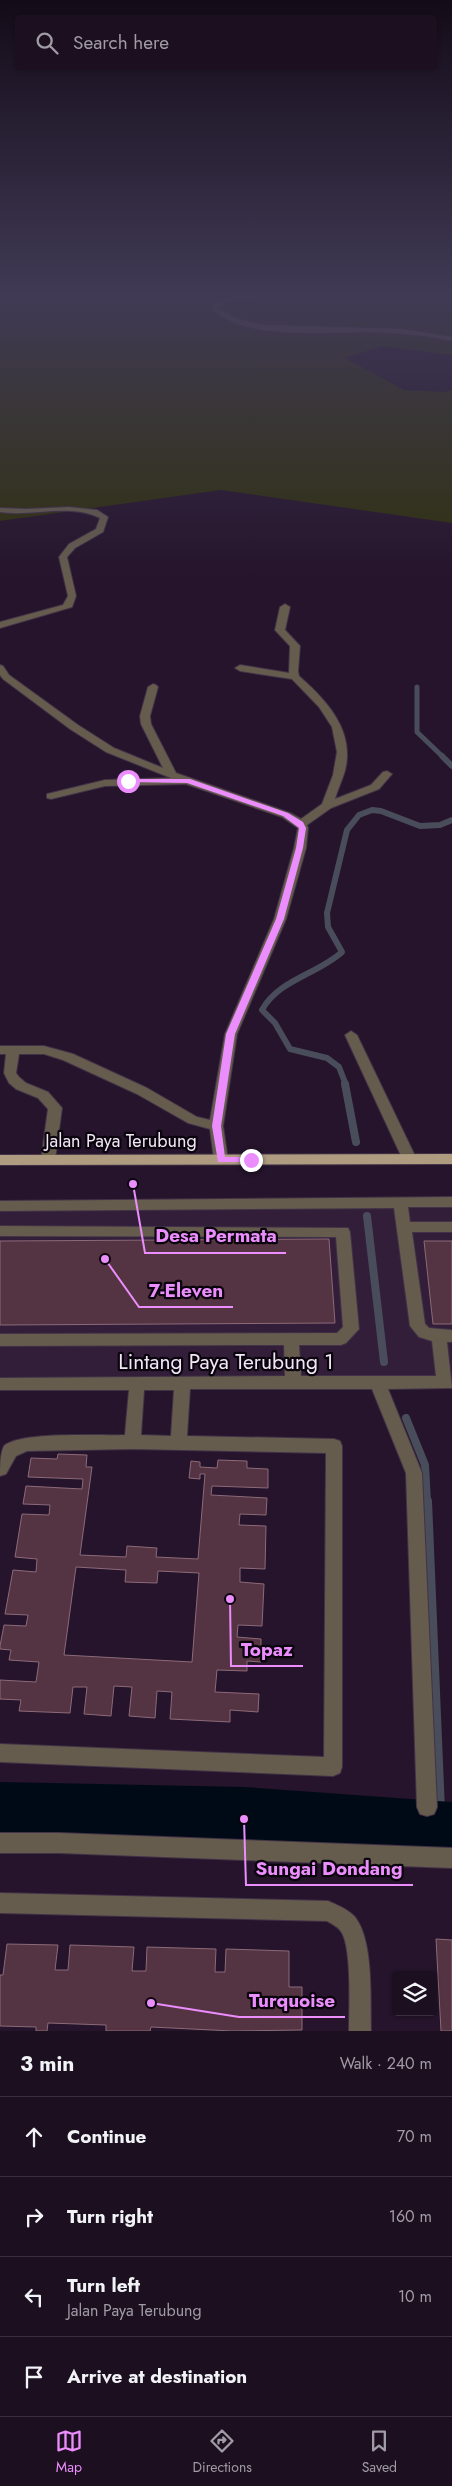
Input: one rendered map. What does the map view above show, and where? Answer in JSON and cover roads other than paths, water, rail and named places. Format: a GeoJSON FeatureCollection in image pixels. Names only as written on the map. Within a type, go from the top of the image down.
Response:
{"type":"FeatureCollection","features":[{"type":"Feature","properties":{"kind":"main road","name":"Jalan Paya Terubung"},"geometry":{"type":"LineString","coordinates":[[0,1160],[452,1159]]}},
{"type":"Feature","properties":{"kind":"street"},"geometry":{"type":"LineString","coordinates":[[0,510],[36,513],[81,510],[104,517],[100,530],[72,546],[63,557],[72,596],[67,608],[0,625]]}},
{"type":"Feature","properties":{"kind":"street"},"geometry":{"type":"LineString","coordinates":[[285,606],[280,630],[295,646],[293,671],[295,677],[324,704],[341,741],[341,764],[327,806]]}},
{"type":"Feature","properties":{"kind":"street"},"geometry":{"type":"LineString","coordinates":[[0,668],[12,682],[74,727],[110,750],[188,781],[286,815],[301,824],[303,828],[300,848],[280,919],[230,1034],[216,1126],[221,1160]]}},
{"type":"Feature","properties":{"kind":"street"},"geometry":{"type":"LineString","coordinates":[[240,668],[295,677]]}},
{"type":"Feature","properties":{"kind":"street"},"geometry":{"type":"LineString","coordinates":[[153,687],[145,716],[146,724],[171,773]]}},
{"type":"Feature","properties":{"kind":"street"},"geometry":{"type":"LineString","coordinates":[[301,824],[327,806],[370,791],[387,774]]}},
{"type":"Feature","properties":{"kind":"street"},"geometry":{"type":"LineString","coordinates":[[51,796],[105,782],[188,781]]}},
{"type":"Feature","properties":{"kind":"street"},"geometry":{"type":"LineString","coordinates":[[351,1035],[410,1160]]}},
{"type":"Feature","properties":{"kind":"street"},"geometry":{"type":"LineString","coordinates":[[48,1160],[55,1108],[43,1096],[21,1086],[14,1080],[10,1073],[6,1050],[44,1050],[68,1057],[142,1091],[193,1120],[216,1126]]}},
{"type":"Feature","properties":{"kind":"street"},"geometry":{"type":"LineString","coordinates":[[400,1202],[418,1326],[424,1333],[446,1336],[448,1382]]}},
{"type":"Feature","properties":{"kind":"street"},"geometry":{"type":"LineString","coordinates":[[0,1206],[452,1202]]}},
{"type":"Feature","properties":{"kind":"street"},"geometry":{"type":"LineString","coordinates":[[404,1227],[452,1227]]}},
{"type":"Feature","properties":{"kind":"street"},"geometry":{"type":"LineString","coordinates":[[0,1231],[343,1232],[351,1329],[341,1339],[0,1340]]}},
{"type":"Feature","properties":{"kind":"street"},"geometry":{"type":"LineString","coordinates":[[291,1339],[293,1379],[291,1383]]}},
{"type":"Feature","properties":{"kind":"street","name":"Lintang Paya Terubung 1"},"geometry":{"type":"LineString","coordinates":[[0,1384],[448,1382]]}},
{"type":"Feature","properties":{"kind":"street"},"geometry":{"type":"LineString","coordinates":[[133,1442],[137,1383]]}},
{"type":"Feature","properties":{"kind":"street"},"geometry":{"type":"LineString","coordinates":[[378,1383],[414,1473],[427,1807]]}},
{"type":"Feature","properties":{"kind":"street"},"geometry":{"type":"LineString","coordinates":[[179,1443],[182,1384]]}},
{"type":"Feature","properties":{"kind":"street"},"geometry":{"type":"LineString","coordinates":[[0,1468],[10,1451],[25,1444],[133,1442],[334,1446],[333,1767],[0,1753]]}},
{"type":"Feature","properties":{"kind":"street"},"geometry":{"type":"LineString","coordinates":[[0,1843],[69,1843],[452,1858]]}},
{"type":"Feature","properties":{"kind":"street"},"geometry":{"type":"LineString","coordinates":[[0,1903],[328,1911],[342,1917],[352,1930],[356,1948],[360,2031]]}},
{"type":"Feature","properties":{"kind":"waterway"},"geometry":{"type":"LineString","coordinates":[[417,687],[417,732],[443,757]]}},
{"type":"Feature","properties":{"kind":"waterway"},"geometry":{"type":"LineString","coordinates":[[443,757],[452,766]]}},
{"type":"Feature","properties":{"kind":"waterway"},"geometry":{"type":"LineString","coordinates":[[346,1085],[339,1067],[327,1058],[290,1049],[275,1023],[262,1010],[278,991],[332,960],[342,952],[328,927],[327,913],[347,830],[359,815],[372,810],[381,811],[420,826],[440,825],[452,820]]}},
{"type":"Feature","properties":{"kind":"waterway"},"geometry":{"type":"LineString","coordinates":[[345,1084],[356,1142]]}},
{"type":"Feature","properties":{"kind":"waterway"},"geometry":{"type":"LineString","coordinates":[[367,1216],[384,1362]]}},
{"type":"Feature","properties":{"kind":"waterway"},"geometry":{"type":"LineString","coordinates":[[406,1418],[425,1465],[427,1502]]}},
{"type":"Feature","properties":{"kind":"waterway"},"geometry":{"type":"LineString","coordinates":[[427,1501],[441,1834]]}},
{"type":"Feature","properties":{"kind":"waterway"},"geometry":{"type":"LineString","coordinates":[[0,1814],[244,1819],[452,1834]]}},
{"type":"Feature","properties":{"kind":"place","name":"Desa Permata"},"geometry":{"type":"Point","coordinates":[133,1184]}},
{"type":"Feature","properties":{"kind":"place","name":"7-Eleven"},"geometry":{"type":"Point","coordinates":[105,1259]}},
{"type":"Feature","properties":{"kind":"place","name":"Topaz"},"geometry":{"type":"Point","coordinates":[230,1599]}},
{"type":"Feature","properties":{"kind":"place","name":"Sungai Dondang"},"geometry":{"type":"Point","coordinates":[244,1819]}},
{"type":"Feature","properties":{"kind":"place","name":"Turquoise"},"geometry":{"type":"Point","coordinates":[151,2003]}}]}
